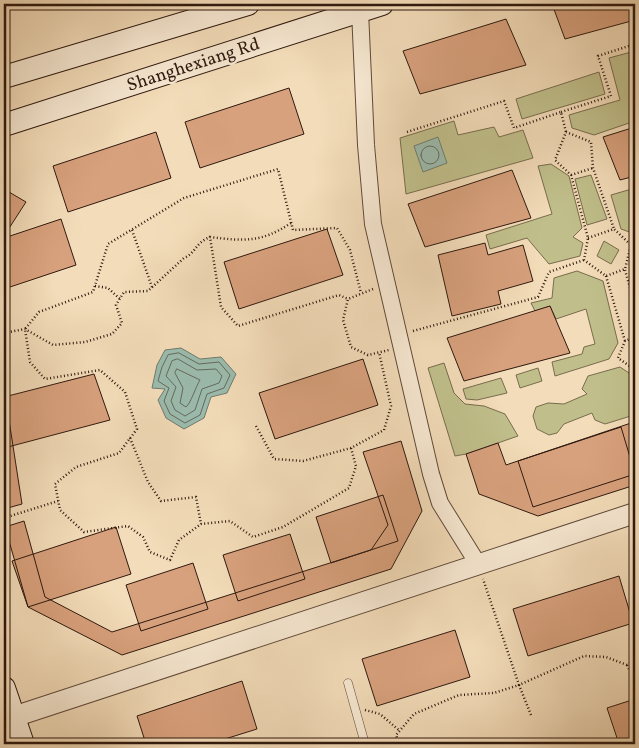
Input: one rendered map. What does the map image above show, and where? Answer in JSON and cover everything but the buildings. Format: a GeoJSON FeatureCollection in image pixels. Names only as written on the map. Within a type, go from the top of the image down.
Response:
{"type":"FeatureCollection","features":[{"type":"Feature","properties":{"kind":"main road"},"geometry":{"type":"LineString","coordinates":[[4,77],[248,4]]}},
{"type":"Feature","properties":{"kind":"main road","name":"Shanghexiang Rd"},"geometry":{"type":"LineString","coordinates":[[4,125],[382,4]]}},
{"type":"Feature","properties":{"kind":"main road"},"geometry":{"type":"LineString","coordinates":[[4,688],[9,718],[23,744]]}},
{"type":"Feature","properties":{"kind":"street"},"geometry":{"type":"LineString","coordinates":[[360,11],[366,145],[372,218],[420,432],[440,503],[478,564]]}},
{"type":"Feature","properties":{"kind":"street"},"geometry":{"type":"LineString","coordinates":[[9,718],[635,513]]}},
{"type":"Feature","properties":{"kind":"lane"},"geometry":{"type":"LineString","coordinates":[[348,683],[365,744]]}},
{"type":"Feature","properties":{"kind":"path"},"geometry":{"type":"LineString","coordinates":[[407,132],[504,101],[514,128],[610,96],[598,56],[635,44]]}},
{"type":"Feature","properties":{"kind":"path"},"geometry":{"type":"LineString","coordinates":[[561,112],[566,132],[555,160],[571,175],[588,238],[584,260]]}},
{"type":"Feature","properties":{"kind":"path"},"geometry":{"type":"LineString","coordinates":[[566,132],[591,142],[592,168],[614,229],[630,245]]}},
{"type":"Feature","properties":{"kind":"path"},"geometry":{"type":"LineString","coordinates":[[571,175],[592,168]]}},
{"type":"Feature","properties":{"kind":"path"},"geometry":{"type":"LineString","coordinates":[[4,333],[25,329],[39,312],[93,292],[108,244],[132,229],[184,198],[278,169],[294,230],[337,228],[350,250],[361,293]]}},
{"type":"Feature","properties":{"kind":"path"},"geometry":{"type":"LineString","coordinates":[[25,329],[53,345],[85,342],[112,334],[122,323],[116,305],[124,292],[148,291],[184,258],[191,256],[199,242],[210,237],[241,241],[272,235],[292,222]]}},
{"type":"Feature","properties":{"kind":"path"},"geometry":{"type":"LineString","coordinates":[[132,229],[152,287]]}},
{"type":"Feature","properties":{"kind":"path"},"geometry":{"type":"LineString","coordinates":[[588,238],[614,229]]}},
{"type":"Feature","properties":{"kind":"path"},"geometry":{"type":"LineString","coordinates":[[210,237],[221,307],[238,326],[339,295],[348,299],[387,285]]}},
{"type":"Feature","properties":{"kind":"path"},"geometry":{"type":"LineString","coordinates":[[630,245],[635,243]]}},
{"type":"Feature","properties":{"kind":"path"},"geometry":{"type":"LineString","coordinates":[[630,245],[625,269],[635,304]]}},
{"type":"Feature","properties":{"kind":"path"},"geometry":{"type":"LineString","coordinates":[[584,260],[606,276],[625,341],[618,358],[631,367],[635,366]]}},
{"type":"Feature","properties":{"kind":"path"},"geometry":{"type":"LineString","coordinates":[[348,299],[343,320],[350,347],[368,354],[379,352],[400,341],[538,297],[549,272],[584,260]]}},
{"type":"Feature","properties":{"kind":"path"},"geometry":{"type":"LineString","coordinates":[[606,276],[625,269]]}},
{"type":"Feature","properties":{"kind":"path"},"geometry":{"type":"LineString","coordinates":[[94,286],[108,288],[120,299]]}},
{"type":"Feature","properties":{"kind":"path"},"geometry":{"type":"LineString","coordinates":[[25,329],[30,362],[45,379],[100,370],[125,392],[137,429],[119,453],[76,467],[55,484],[60,510],[84,532],[128,526],[143,537],[150,552],[170,560],[179,540],[202,524],[230,521],[253,537],[283,527],[349,488],[356,466],[351,448]]}},
{"type":"Feature","properties":{"kind":"path"},"geometry":{"type":"LineString","coordinates":[[625,341],[635,337]]}},
{"type":"Feature","properties":{"kind":"path"},"geometry":{"type":"LineString","coordinates":[[256,426],[274,459],[304,461],[351,448],[384,430],[392,406],[379,352]]}},
{"type":"Feature","properties":{"kind":"path"},"geometry":{"type":"LineString","coordinates":[[130,438],[148,482],[161,501],[196,496],[202,524]]}},
{"type":"Feature","properties":{"kind":"path"},"geometry":{"type":"LineString","coordinates":[[4,518],[58,502]]}},
{"type":"Feature","properties":{"kind":"path"},"geometry":{"type":"LineString","coordinates":[[478,564],[531,715]]}},
{"type":"Feature","properties":{"kind":"path"},"geometry":{"type":"LineString","coordinates":[[399,744],[396,735],[414,714],[458,695],[494,693],[519,685],[584,656],[606,657],[627,665],[635,683]]}},
{"type":"Feature","properties":{"kind":"path"},"geometry":{"type":"LineString","coordinates":[[627,665],[635,660]]}},
{"type":"Feature","properties":{"kind":"path"},"geometry":{"type":"LineString","coordinates":[[354,706],[380,714],[400,731]]}},
{"type":"Feature","properties":{"kind":"shaded area"},"geometry":{"type":"Polygon","coordinates":[[[635,51],[635,121],[594,135],[572,128],[569,115],[620,100],[609,58],[635,51]]]}},
{"type":"Feature","properties":{"kind":"shaded area"},"geometry":{"type":"Polygon","coordinates":[[[599,72],[605,94],[522,119],[516,99],[599,72]]]}},
{"type":"Feature","properties":{"kind":"shaded area"},"geometry":{"type":"Polygon","coordinates":[[[454,121],[458,135],[494,127],[499,137],[523,130],[533,158],[406,194],[400,138],[454,121]]]}},
{"type":"Feature","properties":{"kind":"shaded area"},"geometry":{"type":"Polygon","coordinates":[[[551,164],[569,176],[582,228],[573,237],[583,243],[580,256],[549,264],[527,238],[490,249],[486,235],[552,214],[538,166],[551,164]]]}},
{"type":"Feature","properties":{"kind":"shaded area"},"geometry":{"type":"Polygon","coordinates":[[[591,175],[607,219],[587,225],[575,179],[591,175]]]}},
{"type":"Feature","properties":{"kind":"shaded area"},"geometry":{"type":"Polygon","coordinates":[[[635,188],[635,234],[621,229],[611,195],[635,188]]]}},
{"type":"Feature","properties":{"kind":"shaded area"},"geometry":{"type":"Polygon","coordinates":[[[604,241],[619,250],[611,264],[597,256],[604,241]]]}},
{"type":"Feature","properties":{"kind":"shaded area"},"geometry":{"type":"Polygon","coordinates":[[[577,271],[603,281],[618,343],[609,359],[555,376],[552,362],[582,354],[584,347],[595,344],[586,309],[556,319],[550,306],[535,311],[531,303],[552,298],[554,278],[577,271]]]}},
{"type":"Feature","properties":{"kind":"shaded area"},"geometry":{"type":"Polygon","coordinates":[[[444,363],[454,393],[465,404],[484,406],[505,414],[518,436],[455,456],[428,368],[444,363]]]}},
{"type":"Feature","properties":{"kind":"shaded area"},"geometry":{"type":"Polygon","coordinates":[[[620,367],[635,377],[633,381],[635,393],[634,415],[605,424],[595,420],[592,413],[564,424],[557,433],[549,435],[537,429],[533,416],[536,407],[548,403],[564,404],[587,394],[582,389],[588,376],[620,367]]]}},
{"type":"Feature","properties":{"kind":"shaded area"},"geometry":{"type":"Polygon","coordinates":[[[538,368],[542,381],[520,388],[516,375],[538,368]]]}},
{"type":"Feature","properties":{"kind":"shaded area"},"geometry":{"type":"Polygon","coordinates":[[[501,378],[507,393],[477,400],[466,399],[463,389],[501,378]]]}},
{"type":"Feature","properties":{"kind":"water"},"geometry":{"type":"Polygon","coordinates":[[[438,137],[447,163],[423,172],[414,146],[438,137]]]}},
{"type":"Feature","properties":{"kind":"water"},"geometry":{"type":"Polygon","coordinates":[[[181,348],[200,359],[221,357],[236,374],[227,393],[211,397],[204,418],[184,429],[166,418],[158,400],[165,389],[152,388],[157,365],[165,350],[181,348]]]}}]}
